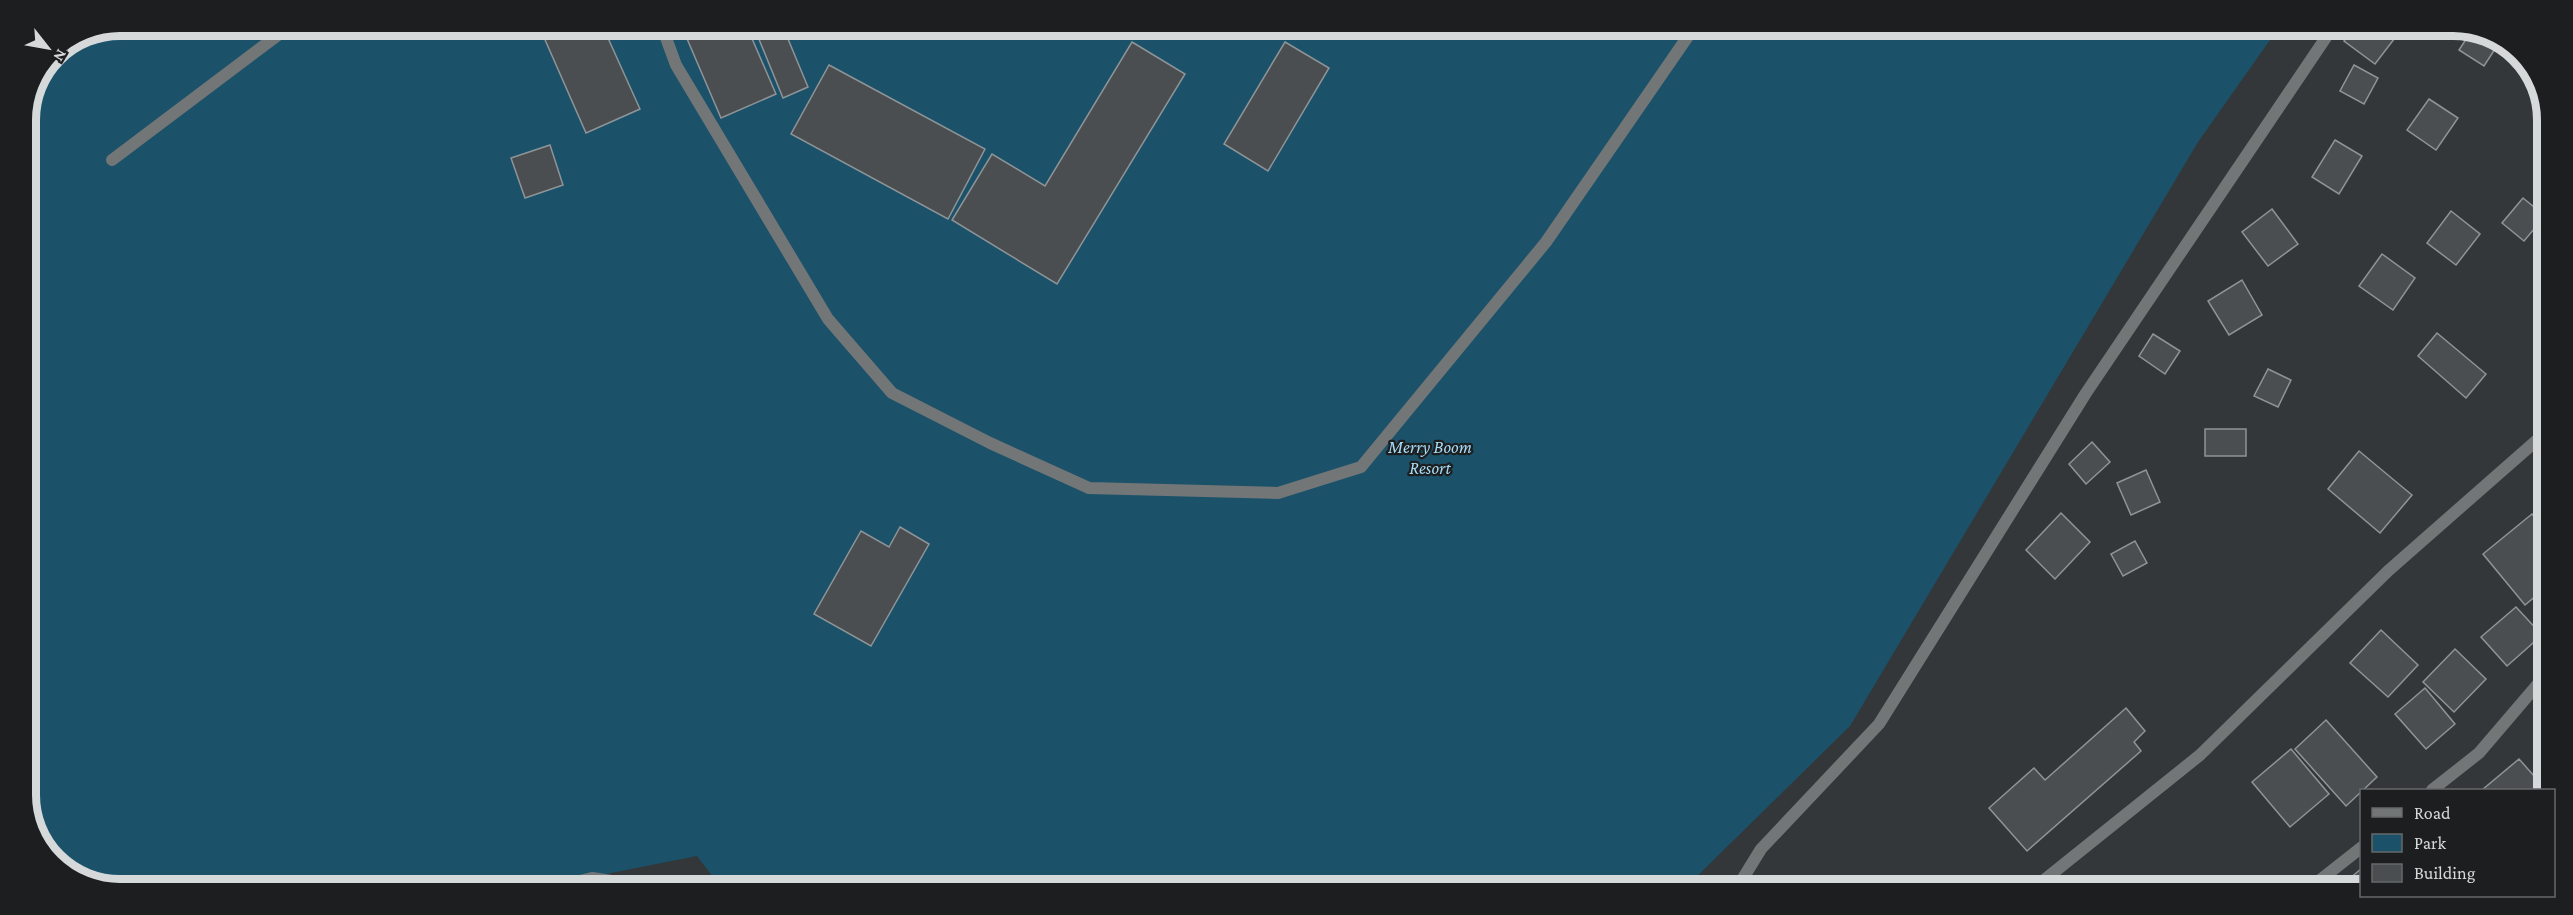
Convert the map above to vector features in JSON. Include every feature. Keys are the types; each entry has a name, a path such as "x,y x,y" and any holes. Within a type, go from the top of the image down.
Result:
{"street":[{"path":"112,160 278,36"},
{"path":"665,36 676,65 828,319 892,393 990,443 1089,488 1278,493 1361,467 1546,242 1688,36"},
{"path":"1743,879 1761,849 1879,724 2086,393 2327,36"},
{"path":"2045,879 2200,755 2388,572 2537,440"},
{"path":"2433,789 2479,753 2537,685"},
{"path":"2321,879 2360,848"}],"green space":[{"name":"Merry Boom Resort","path":"120,36 2273,36 2198,142 1850,726 1694,879 715,879 697,856 580,879 120,879 93,875 78,868 53,846 42,827 36,800 36,120 42,88 47,78 78,78 78,47 88,42"}],"building":[{"path":"543,36 607,36 640,109 586,133"},
{"path":"686,36 751,36 776,94 721,118"},
{"path":"758,36 787,36 808,87 783,98"},
{"path":"2348,36 2396,36 2375,64 2344,41"},
{"path":"2467,38 2480,40 2496,48 2484,66 2459,50"},
{"path":"1132,42 1185,74 1057,284 952,220 992,154 1045,186"},
{"path":"1285,42 1329,68 1268,171 1224,144"},
{"path":"829,65 985,149 948,219 791,134"},
{"path":"2354,65 2378,78 2364,104 2340,91"},
{"path":"2429,99 2458,118 2436,150 2407,130"},
{"path":"2335,140 2362,156 2339,194 2312,177"},
{"path":"550,145 563,185 525,198 511,158"},
{"path":"2523,198 2537,209 2537,226 2524,241 2502,223"},
{"path":"2272,209 2298,244 2268,266 2242,232"},
{"path":"2451,211 2480,234 2456,265 2427,243"},
{"path":"2382,254 2415,278 2393,310 2359,286"},
{"path":"2242,280 2262,315 2229,335 2208,301"},
{"path":"2437,333 2486,374 2466,398 2418,356"},
{"path":"2153,334 2180,351 2165,374 2139,356"},
{"path":"2268,369 2291,380 2278,407 2254,396"},
{"path":"2205,429 2246,429 2246,456 2205,456"},
{"path":"2092,442 2110,462 2086,484 2069,464"},
{"path":"2359,451 2412,495 2380,533 2328,489"},
{"path":"2146,470 2160,502 2131,515 2117,483"},
{"path":"2061,513 2090,542 2055,579 2026,550"},
{"path":"2532,514 2537,520 2537,595 2525,605 2483,554"},
{"path":"900,527 929,544 871,646 814,614 861,531 889,547"},
{"path":"2135,541 2147,563 2123,576 2111,554"},
{"path":"2516,607 2537,630 2537,639 2507,666 2481,637"},
{"path":"2381,630 2418,665 2388,697 2350,663"},
{"path":"2455,649 2486,679 2454,712 2423,682"},
{"path":"2425,688 2455,724 2426,749 2395,714"},
{"path":"2126,708 2145,731 2134,742 2141,751 2027,851 1989,808 2034,768 2045,780"},
{"path":"2326,720 2377,777 2364,789 2360,789 2360,793 2346,806 2295,749"},
{"path":"2291,749 2329,794 2290,827 2252,782"},
{"path":"2519,759 2537,779 2537,789 2483,789"},
{"path":"2360,870 2360,879 2349,879"}]}
